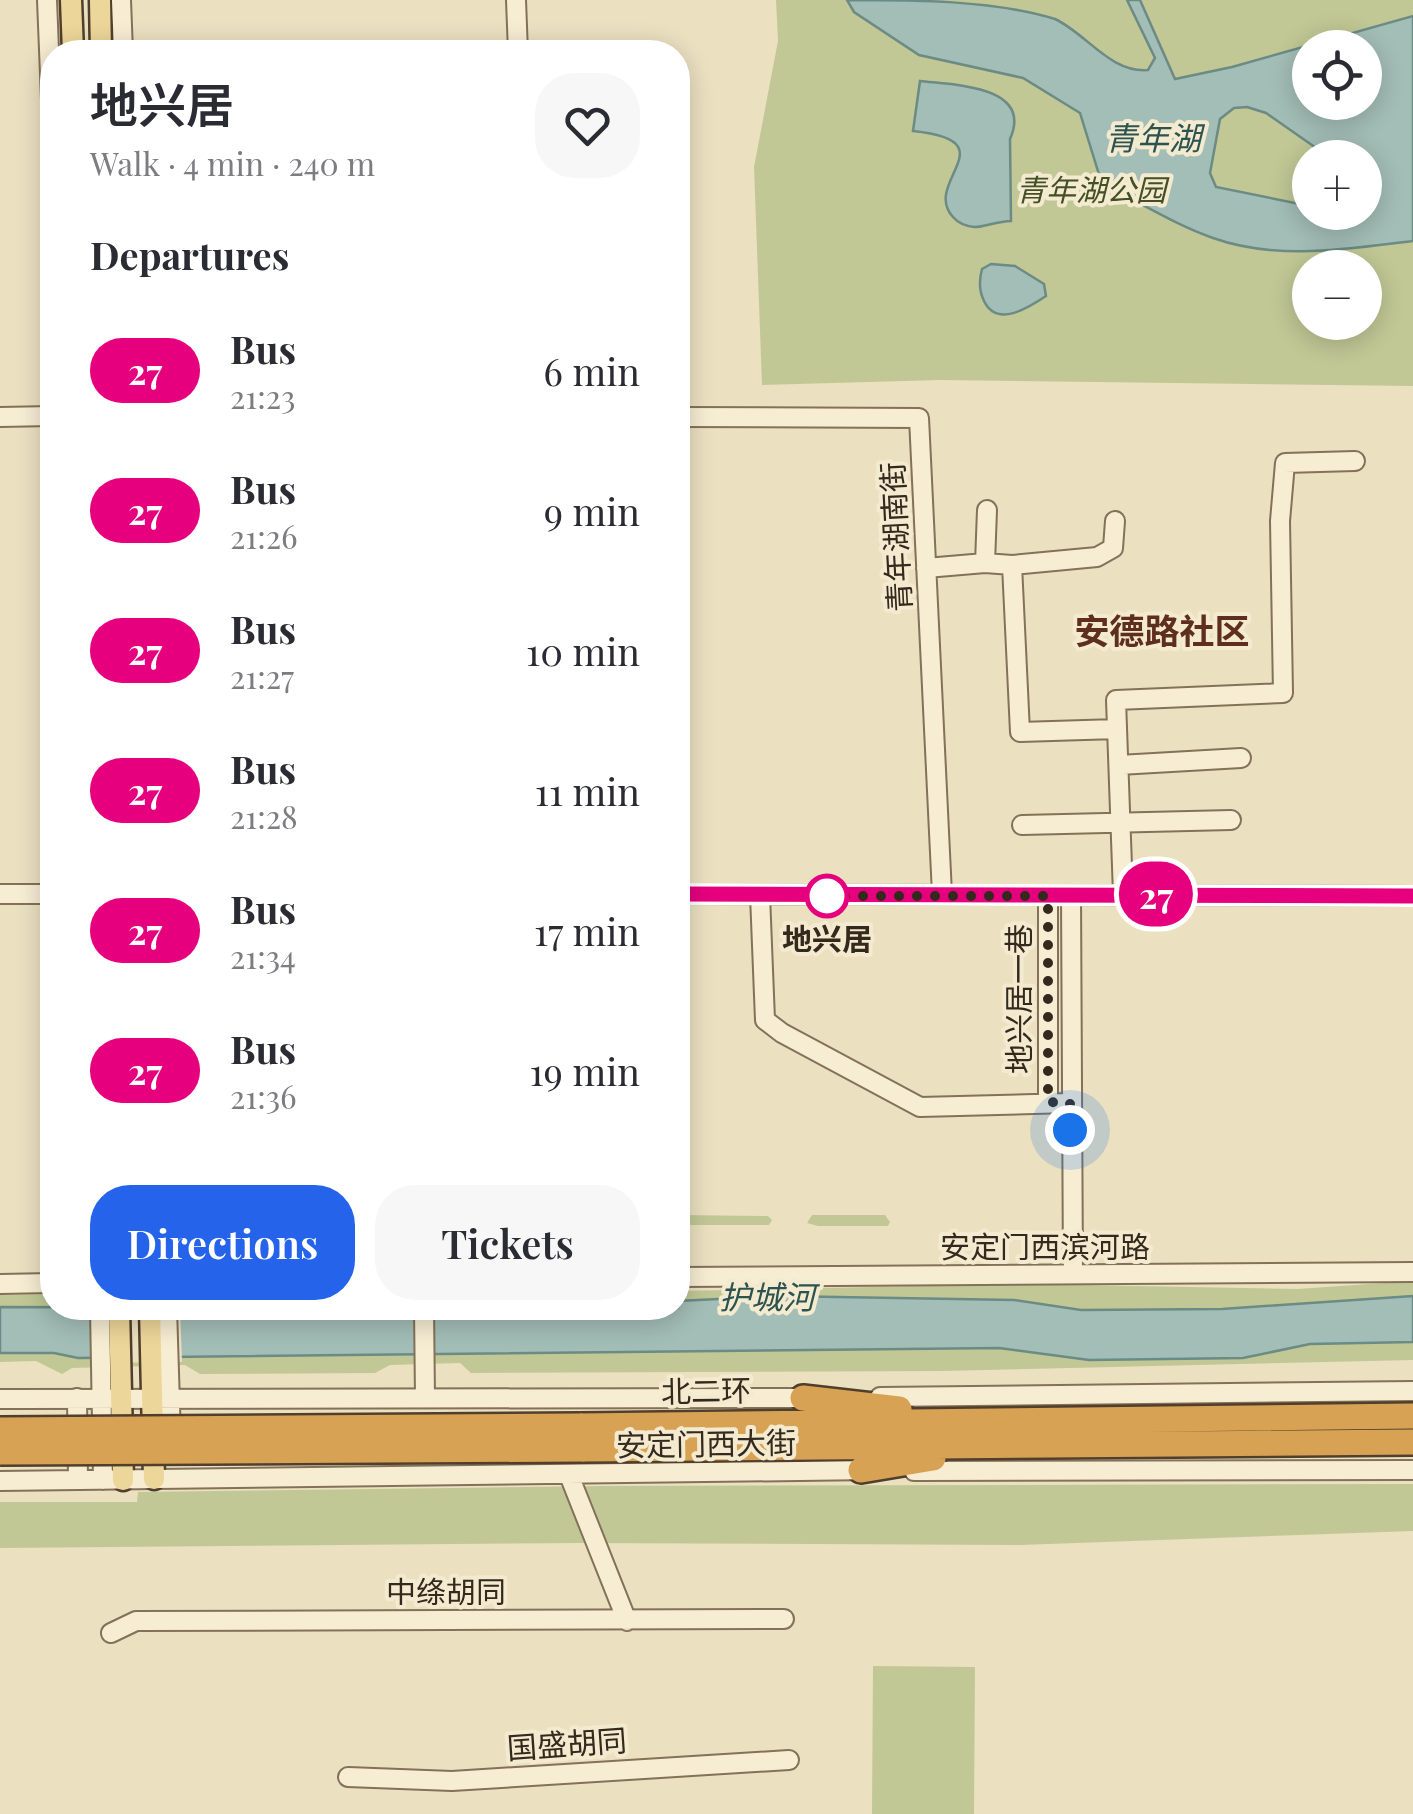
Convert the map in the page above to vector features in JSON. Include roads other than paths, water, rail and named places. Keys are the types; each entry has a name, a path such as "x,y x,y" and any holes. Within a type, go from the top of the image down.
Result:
{"highway":[{"path":"804,1398 1005,1433"},
{"name":"北二环","path":"0,1452 582,1450 1413,1416"},
{"name":"北二环","path":"0,1430 1005,1433 1413,1442"},
{"path":"862,1470 1005,1433"}],"main road":[{"path":"71,0 73,40"},
{"path":"100,0 102,40"},
{"path":"113,1480 112,1388 118,1320"},
{"path":"152,1320 161,1375 163,1479"}],"street":[{"path":"47,0 49,40"},
{"path":"122,0 123,40"},
{"path":"516,0 518,40"},
{"path":"0,417 40,416"},
{"name":"青年湖南街","path":"690,417 919,418 942,894"},
{"path":"1123,894 1116,700 1283,693 1280,521 1285,463 1355,462"},
{"path":"985,563 986,510"},
{"path":"926,568 1097,557 1113,548 1115,521"},
{"path":"1012,565 1020,732 1118,729"},
{"path":"1118,765 1241,758"},
{"path":"1022,825 1231,820"},
{"path":"0,894 40,894"},
{"path":"690,894 1413,896"},
{"name":"地兴居一巷","path":"1071,895 1073,1274"},
{"path":"760,896 765,1020 782,1033 920,1107 1070,1103"},
{"name":"地兴居一巷","path":"1048,896 1048,1102"},
{"name":"安定门西滨河路","path":"690,1278 1413,1272"},
{"path":"0,1284 40,1284"},
{"path":"102,1320 112,1388"},
{"path":"161,1375 165,1320"},
{"path":"424,1320 426,1398"},
{"name":"安定门西大街","path":"0,1399 77,1398 112,1388 162,1398 804,1398 1413,1392"},
{"path":"77,1398 78,1480"},
{"path":"206,1398 206,1478"},
{"name":"安定门西大街","path":"0,1481 862,1470 1413,1470"},
{"path":"569,1475 627,1621"},
{"name":"中绦胡同","path":"111,1633 136,1621 784,1620"},
{"name":"国盛胡同","path":"348,1777 452,1781 789,1760"}],"water":[{"name":"青年湖","path":"847,0 953,2 1031,13 1055,19 1122,65 1148,70 1155,58 1127,0 1140,0 1175,79 1292,50 1292,120 1382,120 1382,30 1363,30 1413,16 1413,241 1338,250 1287,251 1238,245 1199,233 1102,184 1080,113 1023,78 919,55 854,12"},
{"path":"920,81 986,91 1011,108 1011,221 974,227 953,217 946,204 947,190 960,153 956,144 941,136 913,131"},
{"path":"991,264 1015,266 1044,284 1046,296 1013,313 990,309 980,281 982,269"},
{"name":"护城河","path":"779,1296 1014,1300 1081,1310 1222,1309 1413,1296 1413,1342 1310,1344 1243,1358 1089,1360 999,1348 78,1358 54,1353 0,1353 0,1307 40,1307 40,1320 690,1320 690,1300"}],"place":[{"name":"地兴居","path":"827,896"}],"district":[{"name":"安德路社区","path":"1162,632"}],"park label":[{"name":"青年湖公园","path":"1091,191"}]}
